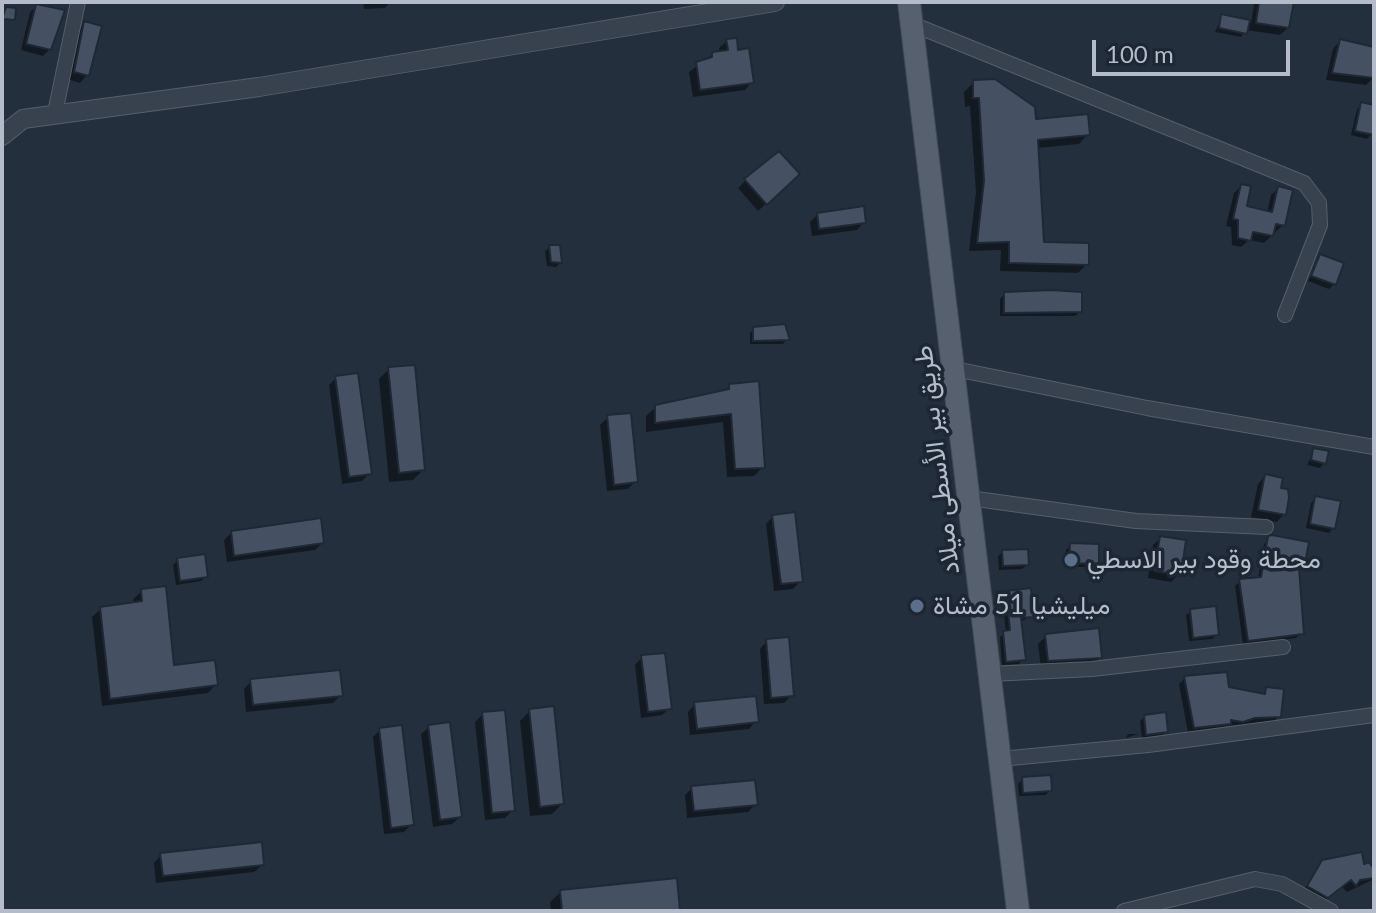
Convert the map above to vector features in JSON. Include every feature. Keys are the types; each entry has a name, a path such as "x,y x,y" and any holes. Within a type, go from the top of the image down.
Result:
{"main road":[{"name":"طريق بير الأسطى ميلاد","path":"911,13 1018,911"}],"street":[{"path":"55,113 78,2"},
{"path":"2,136 23,119 55,113 259,87 775,2"},
{"path":"911,13 1304,183 1319,203 1320,225 1285,315"},
{"path":"955,369 1147,408 1374,447"},
{"path":"969,498 1136,521 1266,527"},
{"path":"990,674 1092,669 1283,647"},
{"path":"1000,759 1148,745 1374,715"},
{"path":"1124,911 1255,879 1282,884 1331,911"}],"building":[{"path":"1259,2 1294,2 1289,28 1256,23"},
{"path":"36,4 65,10 51,50 26,44"},
{"path":"6,7 16,8 15,20 2,19"},
{"path":"1221,14 1250,20 1247,34 1219,28"},
{"path":"84,21 102,26 89,76 74,72"},
{"path":"737,38 738,50 749,48 754,83 700,90 696,62 712,57 712,52 728,50 726,39"},
{"path":"1340,39 1374,47 1374,78 1332,73"},
{"path":"995,79 1035,107 1036,119 1088,114 1090,135 1038,140 1044,242 1089,243 1089,265 1009,263 1009,242 977,243 984,181 979,98 973,98 973,80"},
{"path":"1361,102 1374,105 1374,135 1355,131"},
{"path":"779,151 800,174 767,205 744,179"},
{"path":"1241,184 1251,186 1247,206 1272,212 1278,186 1293,190 1285,226 1276,224 1273,236 1253,232 1251,241 1238,238 1238,220 1233,219"},
{"path":"864,206 866,223 819,229 817,213"},
{"path":"549,245 560,245 562,263 551,262"},
{"path":"1320,254 1344,263 1336,285 1311,276"},
{"path":"1004,292 1082,292 1082,312 1004,313"},
{"path":"785,324 790,340 753,341 753,327"},
{"path":"415,365 425,470 399,473 388,367"},
{"path":"358,373 372,474 349,477 335,376"},
{"path":"759,381 765,468 735,469 731,414 655,423 655,405 729,389 729,384"},
{"path":"631,413 638,482 614,485 607,415"},
{"path":"1313,448 1329,451 1326,464 1311,460"},
{"path":"1265,474 1283,478 1281,488 1288,489 1289,498 1286,515 1258,510"},
{"path":"1315,496 1341,501 1335,529 1310,524"},
{"path":"795,512 803,582 781,584 772,515"},
{"path":"321,518 324,543 234,556 231,531"},
{"path":"1160,536 1186,540 1181,575 1154,571"},
{"path":"1268,536 1309,542 1304,569 1299,568 1304,634 1248,641 1239,579 1261,577"},
{"path":"1070,543 1099,544 1099,564 1069,563"},
{"path":"1028,549 1029,565 1003,566 1002,550"},
{"path":"205,554 208,577 180,581 177,558"},
{"path":"166,586 174,665 215,660 218,685 110,699 100,607 142,601 141,589"},
{"path":"1031,588 1034,617 1021,618 1026,660 1006,662 1003,631 1010,630 1006,591"},
{"path":"1216,606 1219,635 1193,638 1190,609"},
{"path":"1099,628 1102,658 1048,661 1045,634"},
{"path":"789,637 794,696 771,698 766,639"},
{"path":"665,653 672,709 648,712 641,655"},
{"path":"340,670 343,696 253,705 250,679"},
{"path":"1227,672 1229,687 1265,694 1266,687 1284,689 1281,717 1255,718 1243,722 1231,720 1231,724 1194,728 1184,676"},
{"path":"756,696 759,722 697,729 694,702"},
{"path":"554,706 564,804 540,807 529,709"},
{"path":"505,710 515,811 492,813 482,712"},
{"path":"1166,712 1168,732 1146,735 1144,715"},
{"path":"450,722 462,817 440,820 428,725"},
{"path":"402,725 414,825 391,828 379,728"},
{"path":"1051,775 1052,791 1023,793 1022,777"},
{"path":"755,780 758,805 694,811 691,786"},
{"path":"262,842 264,865 163,876 160,853"},
{"path":"1362,852 1364,864 1369,862 1374,869 1374,878 1360,880 1356,886 1351,880 1328,898 1307,886 1322,860"},
{"path":"677,878 680,911 562,911 560,890"}],"place":[{"name":"محطة وقود بير الاسطي","path":"1071,560"},
{"name":"ميليشيا 51 مشاة","path":"917,606"}]}
